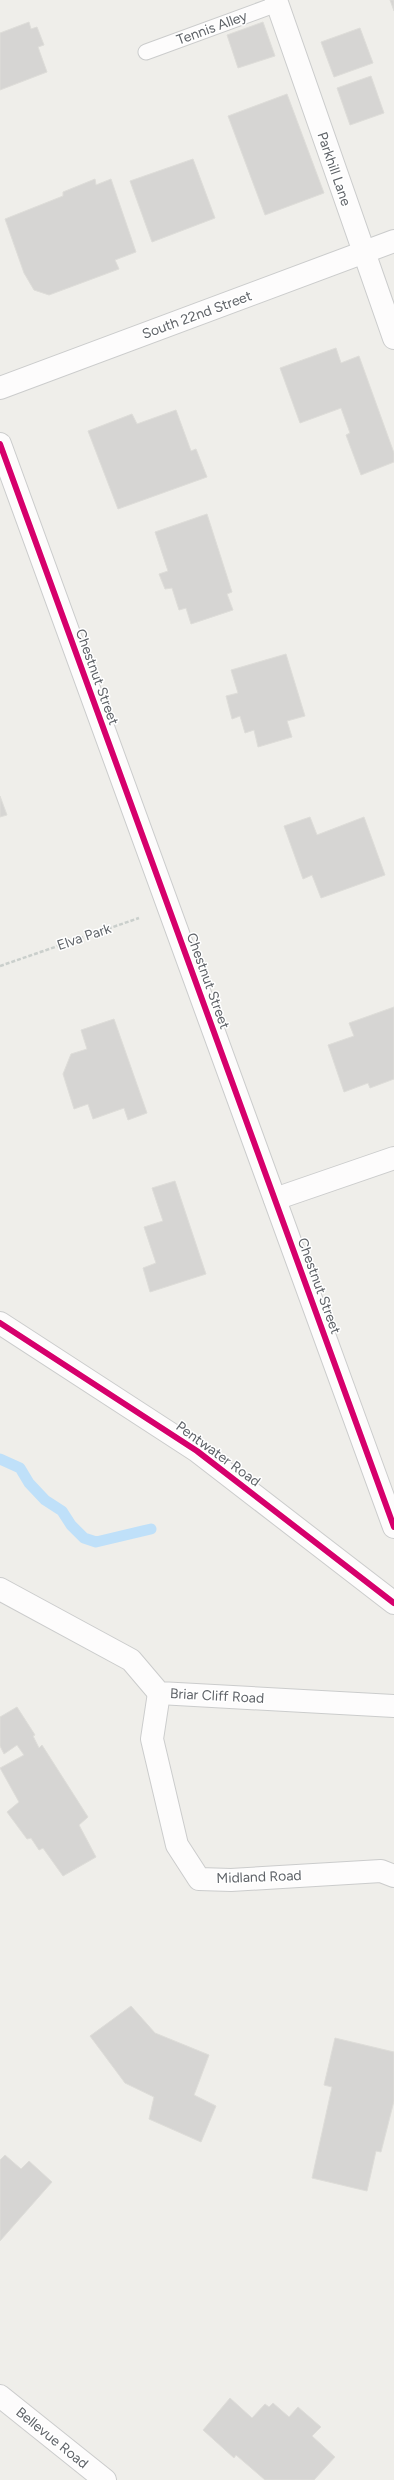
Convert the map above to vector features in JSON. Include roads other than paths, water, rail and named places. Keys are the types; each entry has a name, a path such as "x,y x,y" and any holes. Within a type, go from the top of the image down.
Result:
{"street":[{"name":"Parkhill Lane","path":"276,2 394,338"},
{"name":"South 22nd Street","path":"0,388 394,241"},
{"name":"Chestnut Street","path":"0,444 394,1526"},
{"path":"275,1200 394,1158"},
{"name":"Pentwater Road","path":"0,1323 198,1452 394,1603"},
{"name":"Briar Cliff Road","path":"0,1589 131,1660 159,1693 394,1706"},
{"name":"Midland Road","path":"159,1693 152,1739 177,1845 199,1878 231,1880 381,1871 394,1876"},
{"name":"Bellevue Road","path":"0,2396 105,2480"}],"lane":[{"name":"Tennis Alley","path":"146,52 276,2"}],"waterway":[{"path":"0,1459 20,1468 29,1483 45,1500 62,1511 71,1525 84,1538 96,1542 151,1529"}]}
